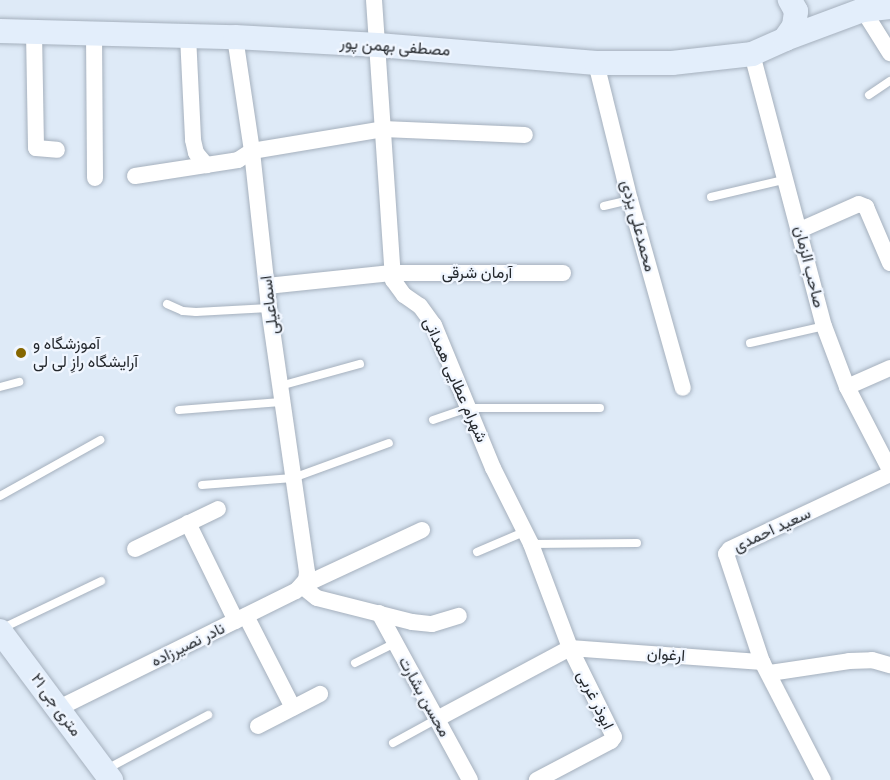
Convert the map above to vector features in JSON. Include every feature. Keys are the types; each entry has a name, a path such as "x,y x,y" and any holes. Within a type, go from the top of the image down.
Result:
{"main road":[{"path":"785,39 794,26 796,11 790,0"},
{"name":"مصطفی بهمن پور","path":"0,31 235,37 378,45 596,63 672,63 752,54 863,10 890,7"},
{"name":"۲۱ متری جی","path":"0,630 107,775"}],"street":[{"path":"374,0 391,273"},
{"path":"863,10 890,53"},
{"path":"34,32 36,148 57,150"},
{"path":"94,32 96,178"},
{"path":"188,36 193,141 196,153 206,165"},
{"name":"اسماعیلی","path":"235,37 252,151 269,308 293,478 304,579"},
{"name":"صاحب الزمان","path":"752,54 787,179 824,326 847,387 890,472"},
{"name":"محمدعلی یزدی","path":"596,63 630,200 683,388"},
{"path":"135,176 238,160 252,151 383,129 525,135"},
{"path":"800,230 859,204 867,207 890,263"},
{"name":"آرمان شرقی","path":"267,286 391,273 563,273"},
{"name":"شهرام عطایی همدانی","path":"391,273 404,295 420,306 434,325 468,408 528,538 570,648"},
{"path":"847,387 890,368"},
{"name":"سعید احمدی","path":"766,668 726,554 727,550 890,472"},
{"path":"135,549 218,509"},
{"path":"188,523 293,708"},
{"name":"نادر نصیرزاده","path":"59,708 241,619 304,579 422,530"},
{"path":"304,579 317,598 379,614 432,624 459,616"},
{"name":"محسن بشارت","path":"379,614 470,780"},
{"path":"437,719 570,648"},
{"name":"ارغوان","path":"570,648 766,668 872,660 890,665"},
{"name":"ابوذر غربی","path":"537,780 611,741 614,737 570,648"},
{"path":"766,668 823,780"},
{"path":"258,726 320,694"}],"lane":[{"path":"869,95 890,81"},
{"path":"711,197 787,179"},
{"path":"604,206 630,200"},
{"path":"167,304 196,312 269,308"},
{"path":"750,343 824,326"},
{"path":"179,410 281,394 360,364"},
{"path":"0,387 19,382"},
{"path":"433,420 468,408 600,408"},
{"path":"0,496 100,440"},
{"path":"202,485 293,478 389,443"},
{"path":"477,552 528,538 637,543"},
{"path":"0,630 101,581"},
{"path":"355,663 395,644"},
{"path":"107,775 208,715"},
{"path":"393,743 437,719"}],"place":[{"name":"آموزشگاه و آرایشگاه رازِ لی لی","path":"21,353"}]}
